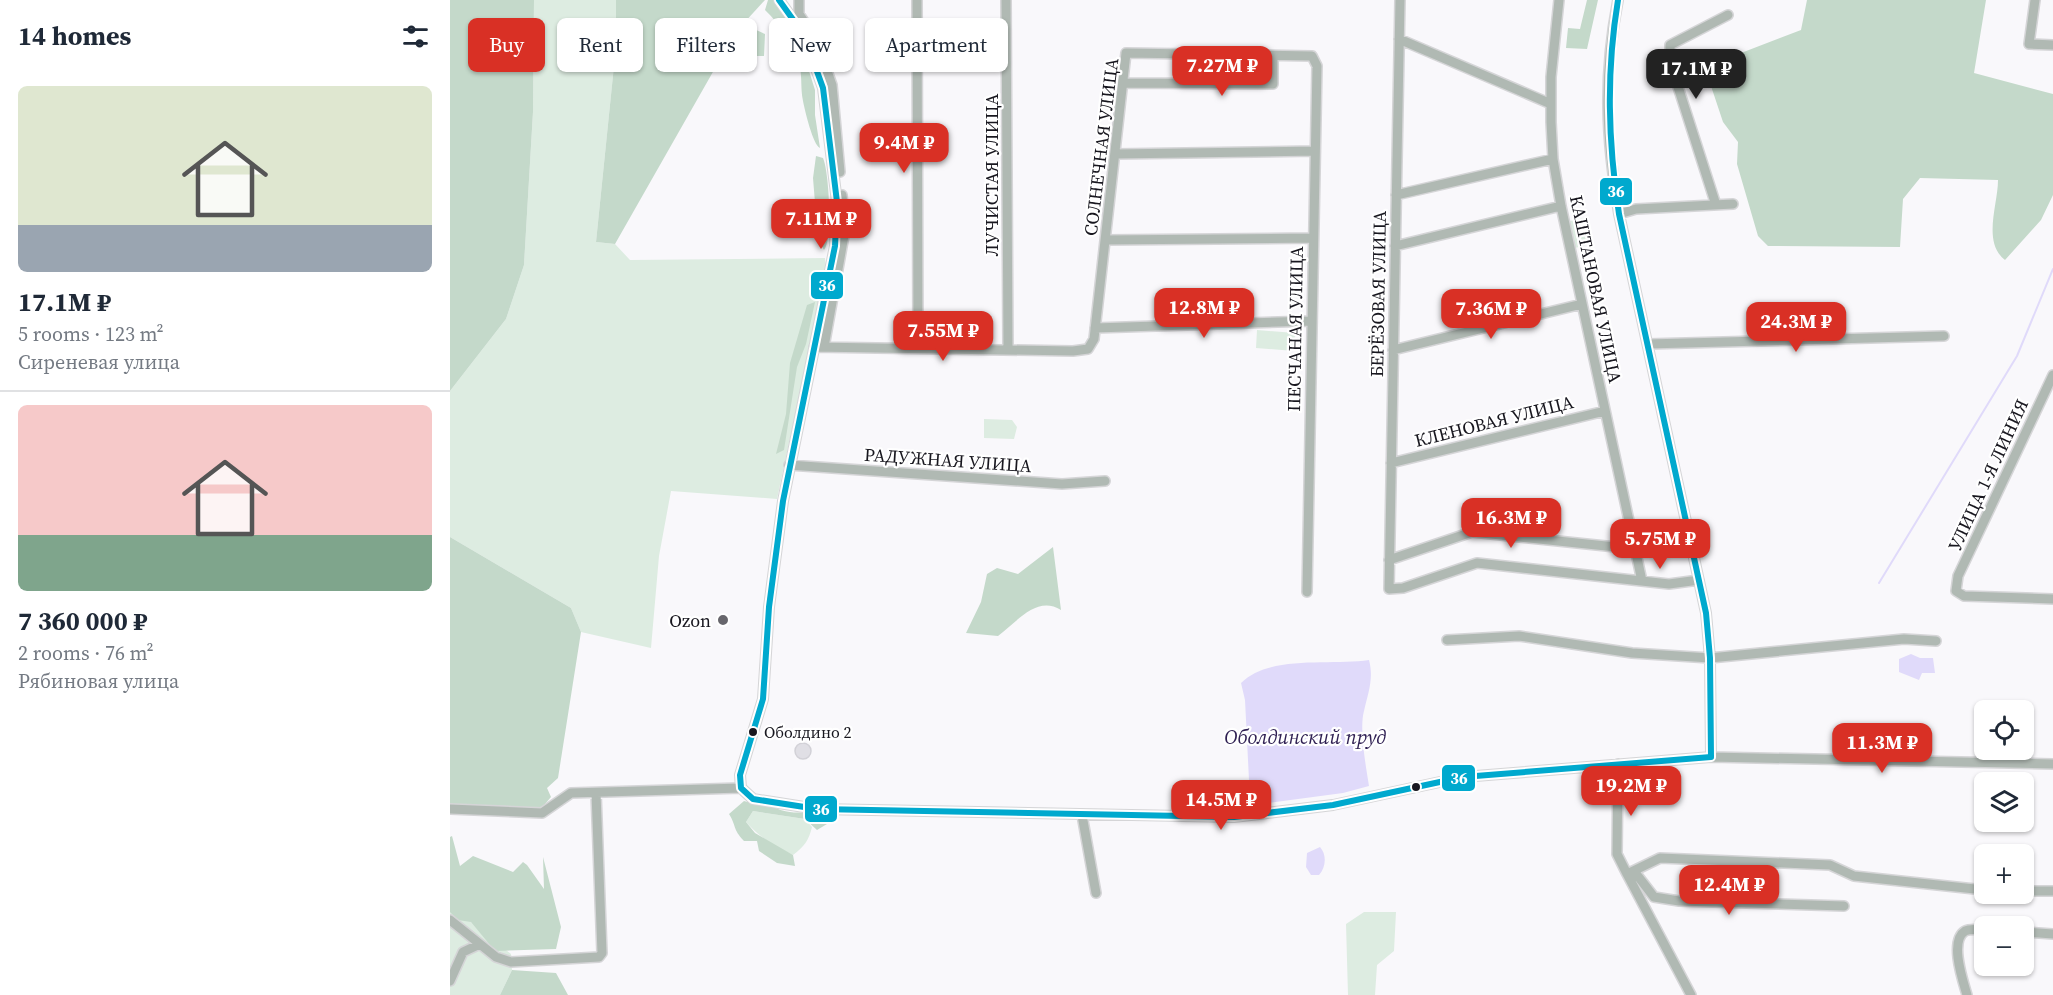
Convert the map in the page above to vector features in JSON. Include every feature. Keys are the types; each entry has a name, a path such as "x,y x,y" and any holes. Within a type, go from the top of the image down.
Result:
{"street":[{"path":"779,0 794,21 810,52 823,88 837,202 836,246 819,347"},
{"path":"741,788 742,768 763,699 769,607 789,465 819,347 845,230 832,85 816,40 800,14 799,0"},
{"path":"917,0 918,348"},
{"name":"ЛУЧИСТАЯ УЛИЦА","path":"1006,0 1008,350"},
{"name":"БЕРЁЗОВАЯ УЛИЦА","path":"1400,0 1389,588 1403,588 1477,563 1642,581"},
{"name":"КАШТАНОВАЯ УЛИЦА","path":"1559,0 1551,104 1553,159 1561,206 1642,581"},
{"path":"1618,0 1606,97 1609,152 1619,214 1706,613 1710,658 1711,757"},
{"path":"2035,0 2029,44 2053,45"},
{"path":"1716,205 1670,62 1670,45 1728,15"},
{"path":"1399,39 1551,104"},
{"name":"СОЛНЕЧНАЯ УЛИЦА","path":"1008,350 1073,351 1088,349 1094,339 1126,53 1312,56 1317,66"},
{"path":"1123,83 1273,84 1273,56"},
{"name":"ПЕСЧАНАЯ УЛИЦА","path":"1307,592 1317,66"},
{"path":"1115,154 1315,151"},
{"path":"1396,195 1553,159"},
{"path":"1619,214 1636,210 1733,204"},
{"path":"1395,246 1561,206"},
{"path":"1105,240 1313,238"},
{"path":"1393,350 1582,304"},
{"path":"1095,328 1311,321"},
{"path":"1648,344 1944,336"},
{"path":"819,347 1008,350"},
{"name":"УЛИЦА 1-Я ЛИНИЯ","path":"2053,375 1958,576 1956,591 1964,596 2053,599"},
{"name":"КЛЕНОВАЯ УЛИЦА","path":"1391,463 1605,411"},
{"name":"РАДУЖНАЯ УЛИЦА","path":"789,465 1062,484 1105,481"},
{"path":"1389,560 1472,532 1635,549"},
{"path":"1642,581 1673,584 1699,580"},
{"path":"1448,640 1519,636 1632,653 1710,658 1904,639 1936,641"},
{"path":"450,809 542,813 566,795 741,788 753,799 817,809 1233,817 1333,805 1463,777 1711,757 2053,764"},
{"path":"1618,764 1617,854 1636,895 1691,995"},
{"path":"451,923 496,957 512,962 599,957 602,953 596,793"},
{"path":"1082,815 1096,893"},
{"path":"1627,874 1660,858 1830,865 1854,876 1974,889"},
{"path":"1627,874 1637,875 1654,897 1671,900 1844,906"},
{"path":"2034,891 2053,891"},
{"path":"1967,995 1958,956 1960,937 1964,932 1974,930"},
{"path":"2034,933 2053,934"},
{"path":"450,981 463,952 480,944"}],"shaded area":[{"path":"534,0 616,0 616,18 557,18 557,72 613,72 596,242 615,244 630,260 825,258 826,269 777,499 671,491 659,556 651,648 581,632 571,608 450,537 450,391 506,319 524,265 533,72 545,72 545,18 534,18"},
{"path":"1584,218 1590,244 1575,248 1570,221"},
{"path":"1257,330 1295,333 1294,351 1256,348"},
{"path":"984,419 1012,420 1017,427 1014,439 984,438"},
{"path":"753,811 805,819 812,827 808,839 793,855 780,849 746,822"},
{"path":"450,905 511,954 512,970 500,995 450,995"},
{"path":"1364,912 1396,912 1394,951 1377,965 1375,995 1348,995 1346,924"}],"green space":[{"path":"450,0 534,0 534,18 468,18 468,72 533,72 533,112 524,265 506,319 450,391"},
{"path":"616,0 765,0 748,18 655,18 655,72 713,72 615,244 596,242 613,72 643,72 643,18 616,18"},
{"path":"768,0 773,0 785,18 773,18 765,10"},
{"path":"1587,0 1598,0 1587,49 1566,48 1568,28 1580,29"},
{"path":"1807,0 1986,0 1974,73 2053,94 2053,195 2041,220 2005,260 1994,243 1993,233 1998,180 1920,178 1903,199 1900,247 1768,246 1758,236 1737,164 1738,142 1723,122 1706,71 1741,53 1801,30"},
{"path":"757,30 765,34 764,56 757,56"},
{"path":"800,72 809,72 815,90 815,115 820,148 812,134 802,96"},
{"path":"816,156 823,158 828,190 829,220 827,244 824,250 818,240 813,178"},
{"path":"815,302 806,344 797,367 784,450 776,454 786,414 790,363 807,305"},
{"path":"450,537 571,608 581,632 558,778 547,788 551,797 540,810 515,806 450,805"},
{"path":"1053,547 1061,610 1052,606 1036,608 1020,617 998,636 966,633 981,602 987,574 997,568 1018,574"},
{"path":"744,801 758,805 766,803 775,808 796,813 806,812 812,819 822,818 827,824 817,830 805,819 753,811 746,822 755,833 793,855 795,866 777,863 759,851 757,841 744,841 736,830 729,814"},
{"path":"452,836 460,866 473,856 513,872 523,862 544,889 543,857 561,927 556,949 495,951 471,922 458,920 450,912 450,837"},
{"path":"512,970 556,973 568,995 500,995"}],"water":[{"path":"1911,654 1920,658 1933,658 1935,673 1922,673 1919,680 1899,672 1899,659"},
{"name":"Оболдинский пруд","path":"1369,660 1371,680 1362,728 1369,786 1343,793 1253,805 1250,800 1245,700 1241,683 1253,674 1284,665"},
{"path":"1320,847 1325,857 1323,868 1319,875 1311,875 1306,867 1307,853"}],"building":[{"path":"803,743 809,745 811,751 809,757 803,759 797,757 795,751 797,745"}],"waterway":[{"path":"1879,583 2017,356 2053,269"}],"transit line":[{"name":"36","path":"779,0 794,21 810,52 823,88 837,202 835,246 783,501 769,607 763,699 740,775 741,788 753,799 817,809 1234,817 1333,805 1463,777 1711,757"},
{"name":"36","path":"1618,0 1610,81 1615,187 1706,613 1710,658 1711,757"}],"place":[{"name":"Ozon","path":"723,620"},
{"name":"Оболдино 2","path":"753,732"}]}
